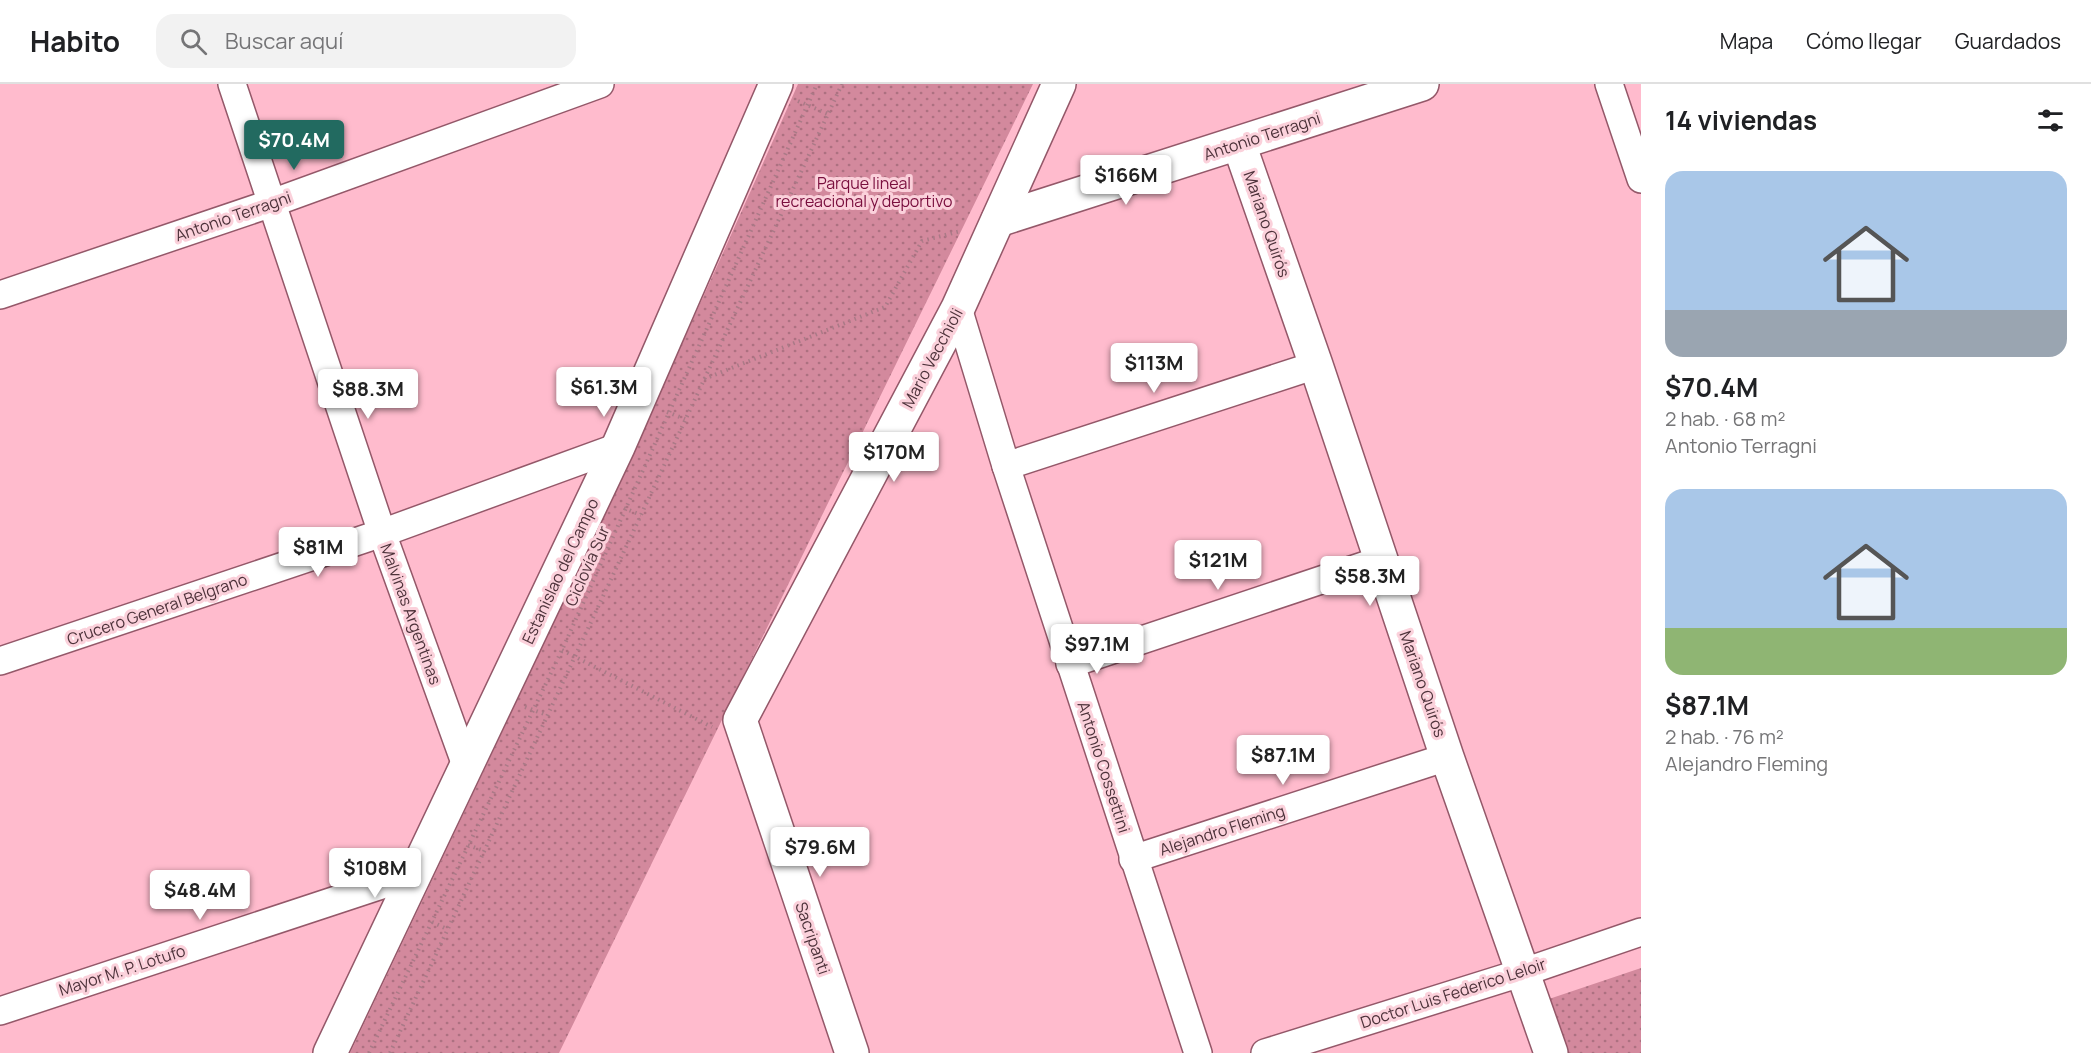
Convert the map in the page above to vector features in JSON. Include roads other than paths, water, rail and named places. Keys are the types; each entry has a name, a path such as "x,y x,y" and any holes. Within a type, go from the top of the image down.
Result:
{"street":[{"name":"Malvinas Argentinas","path":"232,84 382,533 467,768"},
{"name":"Antonio Terragni","path":"0,295 272,203 600,84"},
{"name":"Estanislao del Campo","path":"330,1053 618,447 776,84"},
{"name":"Mario Vecchioli","path":"726,723 958,309 1059,84"},
{"name":"Antonio Terragni","path":"998,220 1422,84"},
{"path":"1609,84 1641,179"},
{"name":"Mariano Quirós","path":"1239,144 1316,365 1447,757 1551,1053"},
{"name":"Antonio Cossettini","path":"958,309 1006,466 1197,1053"},
{"path":"1006,466 1316,365"},
{"name":"Crucero General Belgrano","path":"0,661 382,533 618,447"},
{"path":"1070,663 1381,560"},
{"name":"Sacripanti","path":"726,723 852,1053"},
{"name":"Alejandro Fleming","path":"1133,859 1447,757"},
{"name":"Mayor M. P. Lotufo","path":"0,1011 415,874"},
{"name":"Doctor Luis Federico Leloir","path":"1265,1053 1524,972 1641,932"}],"park label":[{"name":"Parque lineal recreacional y deportivo","path":"864,192"}]}
